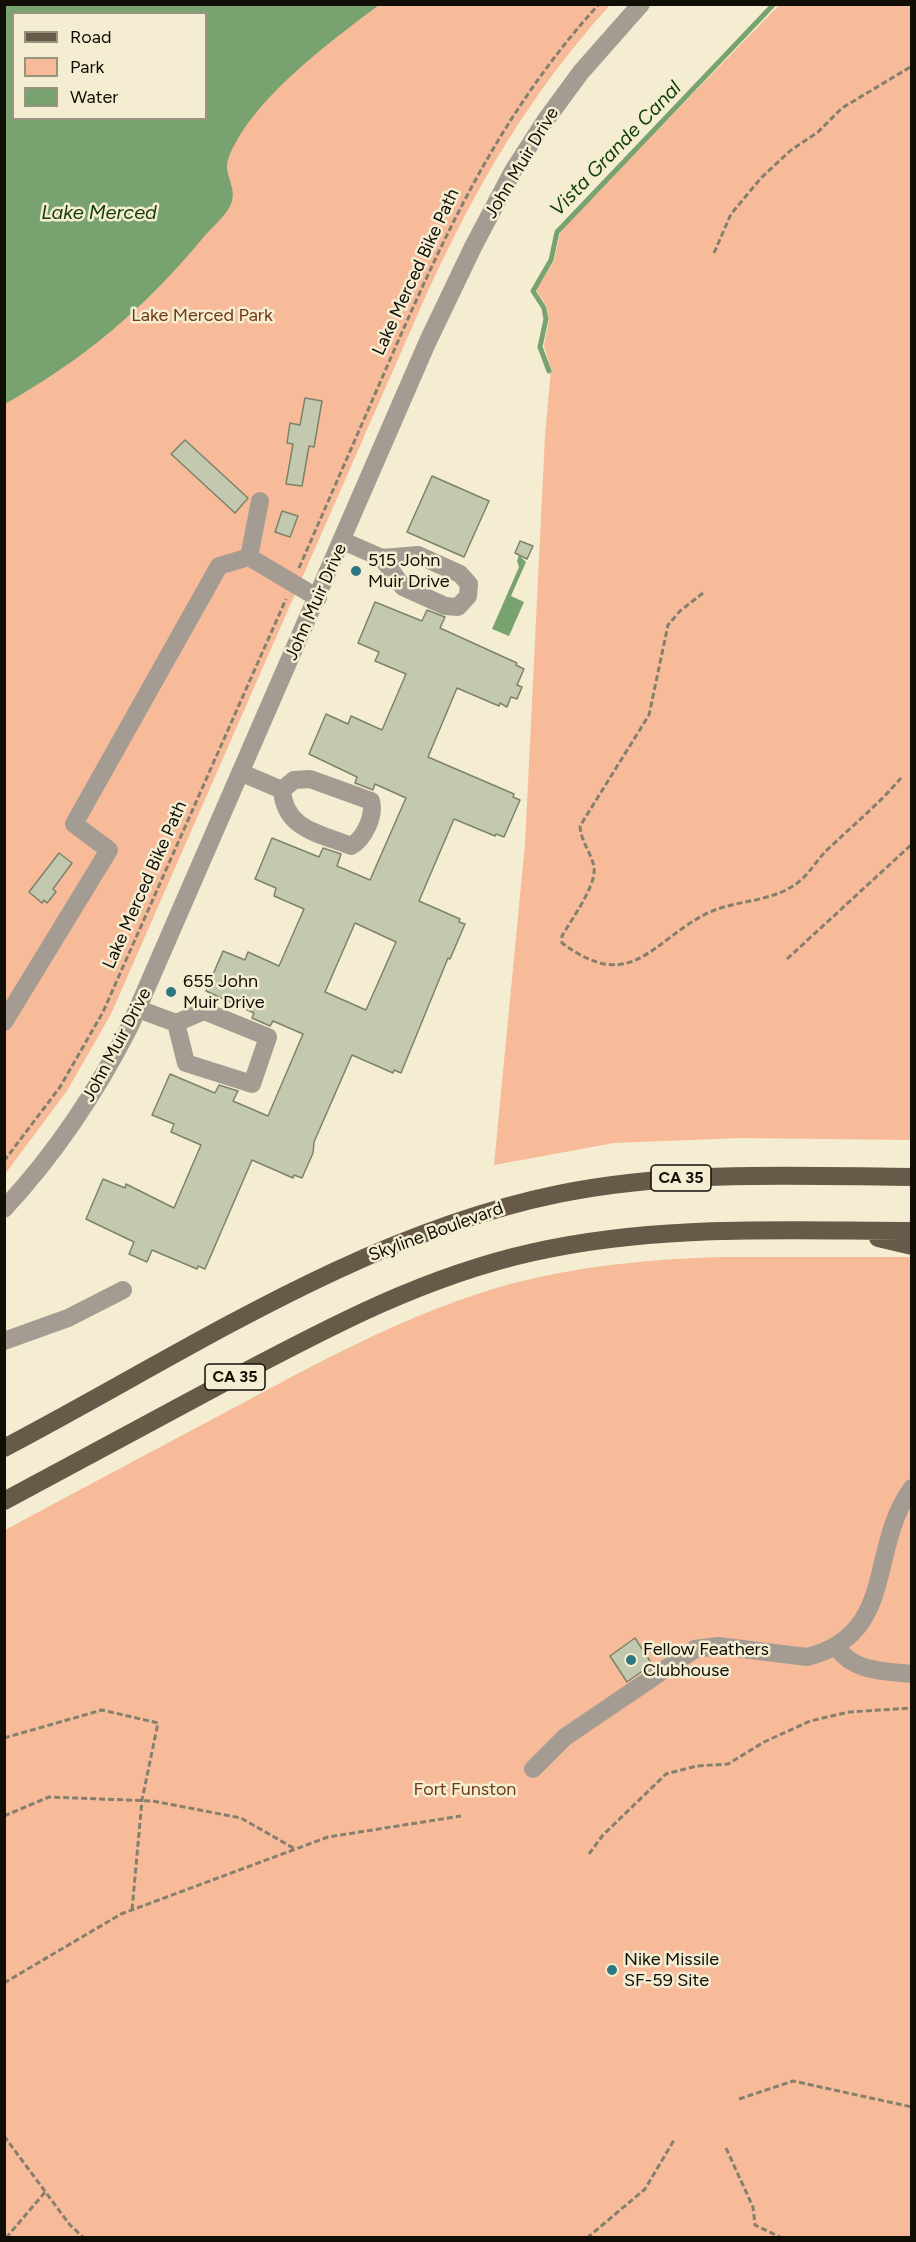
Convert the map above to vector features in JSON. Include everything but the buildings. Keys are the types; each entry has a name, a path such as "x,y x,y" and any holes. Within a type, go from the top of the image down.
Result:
{"main road":[{"name":"Skyline Boulevard","path":"4,1448 321,1277 387,1247 473,1215 560,1193 646,1181 725,1176 912,1177"},
{"name":"CA 35","path":"4,1501 343,1320 406,1292 472,1269 536,1251 638,1235 721,1231 912,1231"},
{"path":"856,1231 912,1246"}],"street":[{"name":"John Muir Drive","path":"4,1209 51,1154 81,1112 119,1049 343,542 428,341 499,197 563,96 641,4"},
{"path":"249,557 261,501"},
{"path":"343,542 382,558"},
{"path":"4,1022 109,850 74,824 219,566 249,557 318,598"},
{"path":"242,773 282,790"},
{"path":"310,779 371,801 374,810 359,841 351,846 305,828 291,819 283,805 282,790 294,780 310,779"},
{"path":"138,1009 176,1023 204,1011 268,1037 252,1084 186,1063 176,1023"},
{"path":"4,1341 68,1318 123,1290"},
{"path":"533,1769 565,1737 695,1649 718,1646 807,1657 836,1647 858,1629 873,1603 887,1537 900,1505 912,1488"},
{"path":"836,1647 845,1658 860,1667 912,1674"}],"path":[{"name":"Lake Merced Bike Path","path":"296,575 438,249 465,195 507,124 540,75 599,4"},
{"path":"714,253 731,214 761,178 791,150 818,132 842,108 912,66"},
{"path":"703,593 680,611 668,625 650,715 580,826 581,838 594,867 592,882 562,936 562,943 602,962 620,965 635,963 711,912 776,894 796,884 842,835 881,802 901,778"},
{"name":"Lake Merced Bike Path","path":"4,1161 60,1087 103,1012 283,605"},
{"path":"788,959 912,844"},
{"path":"589,1854 603,1835 666,1774 697,1766 728,1764 764,1742 810,1721 849,1712 912,1708"},
{"path":"4,1738 102,1710 158,1723 142,1800 132,1910"},
{"path":"4,1816 49,1797 142,1800 241,1818 295,1850"},
{"path":"4,1983 132,1910 295,1850 328,1838 461,1816"},
{"path":"739,2099 794,2081 912,2107"},
{"path":"4,2136 70,2225 84,2238"},
{"path":"587,2238 645,2189 674,2140"},
{"path":"726,2148 753,2207 755,2225 782,2238"},
{"path":"6,2238 46,2191"}],"green space":[{"name":"Lake Merced Park","path":"5,5 610,5 554,72 530,107 486,177 446,253 111,1014 67,1091 5,1174"},
{"path":"779,5 911,5 911,1140 740,1138 614,1143 494,1165 525,844 545,436 551,369 544,346 549,319 547,307 536,290 554,261 560,233 569,221"},
{"name":"Fort Funston","path":"721,1257 911,1257 911,2237 5,2238 5,1530 306,1369 406,1321 474,1295 510,1284 588,1268"}],"water":[{"name":"Lake Merced","path":"5,4 379,5 293,74 253,116 238,138 228,160 227,171 233,192 231,204 180,264 158,288 111,331 87,351 5,404"},
{"path":"519,555 526,562 511,596 524,602 509,636 492,629 519,567 517,561"}],"waterway":[{"name":"Vista Grande Canal","path":"549,371 540,347 546,319 544,308 533,291 551,260 557,232 774,4"}],"place":[{"name":"515 John Muir Drive","path":"356,571"},
{"name":"655 John Muir Drive","path":"171,992"},
{"name":"Fellow Feathers Clubhouse","path":"631,1660"},
{"name":"Nike Missile SF-59 Site","path":"612,1970"}]}
